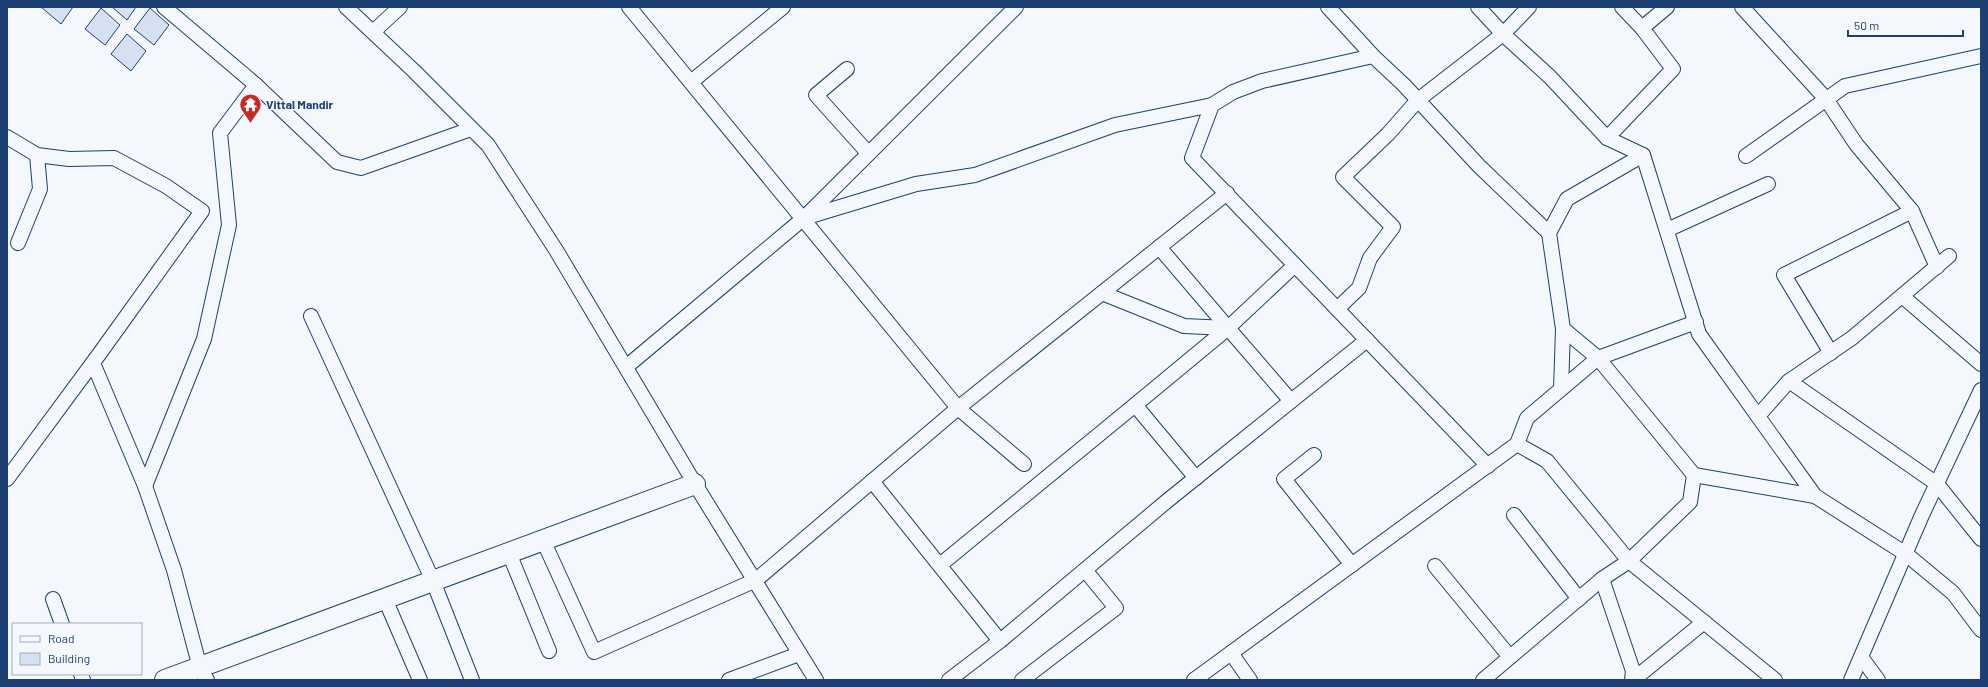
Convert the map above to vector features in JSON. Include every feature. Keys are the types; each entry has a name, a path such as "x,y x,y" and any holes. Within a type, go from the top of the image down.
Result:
{"street":[{"path":"164,7 256,85 337,162 361,168 471,129"},
{"path":"346,7 488,145 548,237 695,484 756,580 799,654 816,680"},
{"path":"373,32 400,7"},
{"path":"629,7 804,218 958,408 1024,464"},
{"path":"691,82 783,7"},
{"path":"626,367 804,218 1016,7"},
{"path":"1328,7 1373,56 1418,100 1479,166 1549,233"},
{"path":"1478,7 1502,34 1550,76 1607,138 1643,155 1699,334 1815,496 1906,554 1953,593 1981,630"},
{"path":"1337,309 1359,288 1370,258 1393,227 1343,177 1388,134 1418,100 1502,34 1529,7"},
{"path":"1607,138 1673,69 1642,28 1622,7"},
{"path":"1642,28 1667,7"},
{"path":"1742,7 1826,100 1856,144 1912,211 1937,267"},
{"path":"804,218 916,184 975,175 1115,125 1212,105 1233,92 1262,80 1373,56"},
{"path":"1746,156 1845,86 1981,56"},
{"path":"847,69 816,96 868,154"},
{"path":"145,486 204,339 226,240 229,225 220,133 256,85"},
{"path":"1212,105 1192,158 1488,466"},
{"path":"7,137 37,155 69,159 114,158 166,186 202,211 93,363 7,479"},
{"path":"18,243 40,189 37,155"},
{"path":"1561,390 1563,329 1549,233 1566,199 1643,155"},
{"path":"1667,230 1768,184"},
{"path":"543,540 594,652 756,580 958,408 1227,194"},
{"path":"1831,353 1784,275 1912,211"},
{"path":"1159,247 1291,401"},
{"path":"1758,416 1789,381 1852,338 1949,256"},
{"path":"940,566 1228,328 1296,265"},
{"path":"1102,294 1184,326 1228,328"},
{"path":"1902,296 1981,364"},
{"path":"311,316 433,581 472,680"},
{"path":"1194,680 1517,444 1527,418 1598,358 1696,322"},
{"path":"1563,329 1598,358 1694,475 1815,496"},
{"path":"949,680 1367,340"},
{"path":"93,363 145,486 174,570 203,674"},
{"path":"1789,381 1937,484 1981,539"},
{"path":"1851,680 1937,484 1981,390"},
{"path":"1135,405 1196,478"},
{"path":"1517,444 1547,461 1629,561 1704,622 1765,677"},
{"path":"1314,455 1284,479 1352,565"},
{"path":"1483,680 1602,579 1629,561 1690,502 1694,475"},
{"path":"872,481 1000,640"},
{"path":"165,680 203,674 385,599 695,484"},
{"path":"1514,515 1579,599"},
{"path":"509,553 549,651"},
{"path":"1435,566 1510,657"},
{"path":"1022,680 1116,608 1085,570"},
{"path":"1602,579 1632,671 1633,680"},
{"path":"53,599 62,623"},
{"path":"385,599 420,680"},
{"path":"1633,680 1704,622"},
{"path":"1231,653 1250,680"},
{"path":"728,680 799,654"},
{"path":"1860,657 1878,680"}],"building":[{"path":"41,7 73,7 61,24"},
{"path":"112,7 136,7 127,20"},
{"path":"101,8 120,25 105,45 85,29"},
{"path":"150,8 169,25 154,45 134,29"},
{"path":"127,34 146,51 131,71 111,54"}],"place":[{"name":"Vittal Mandir","path":"250,124"}]}
